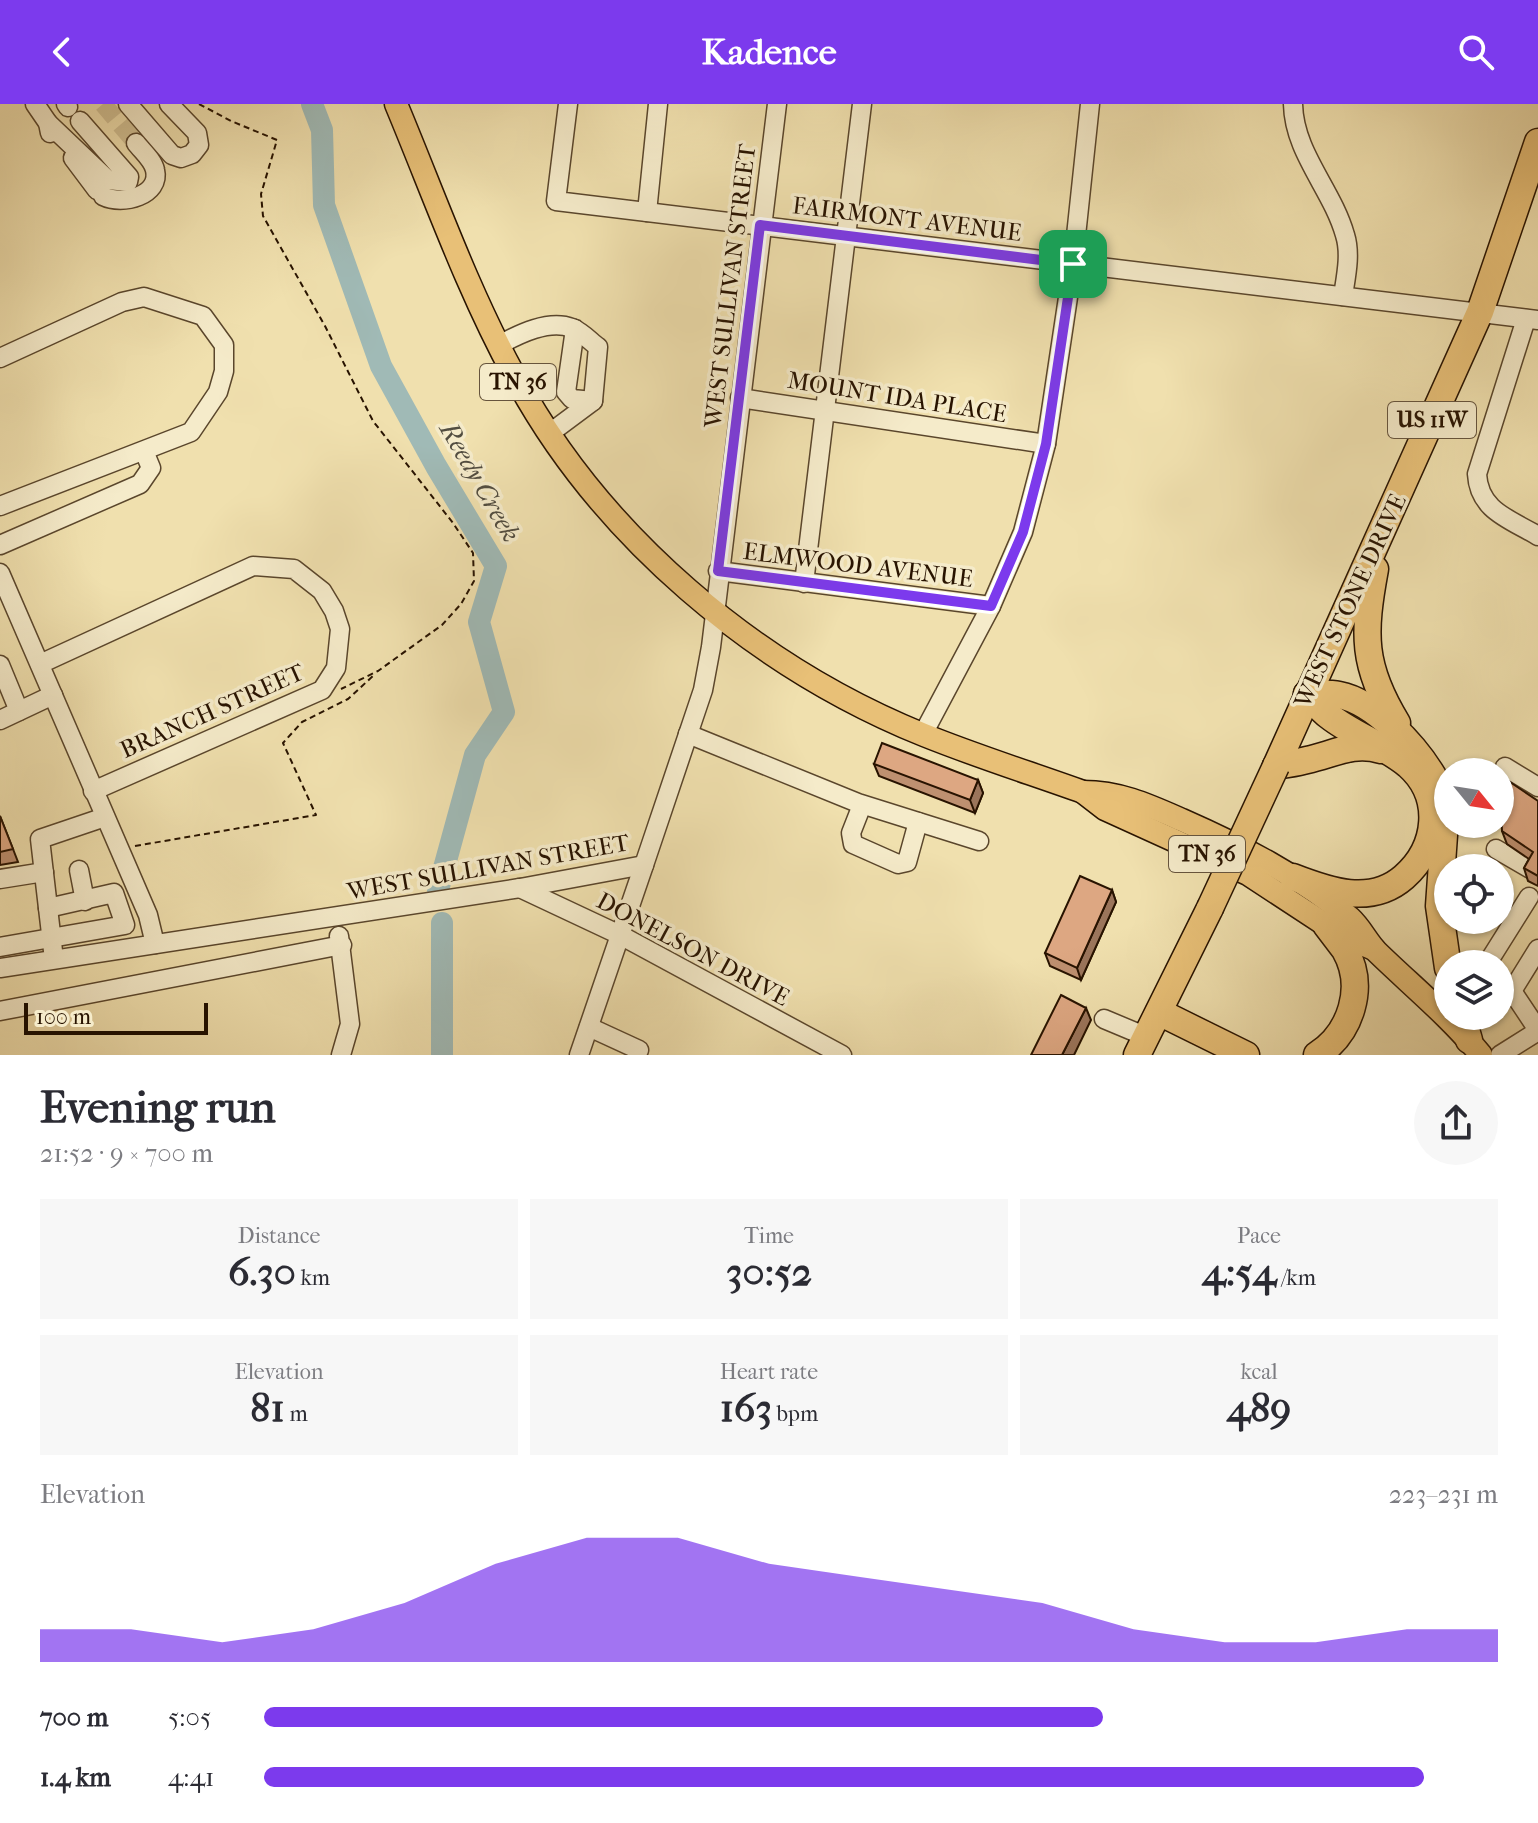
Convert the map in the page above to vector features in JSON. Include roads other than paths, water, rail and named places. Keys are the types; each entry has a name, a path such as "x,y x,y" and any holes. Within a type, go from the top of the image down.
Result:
{"highway":[{"name":"WEST STONE DRIVE","path":"1143,1051 1385,527 1480,312 1538,142"},
{"path":"1385,527 1374,572 1368,618 1370,665 1402,748 1435,778 1443,799 1445,824 1439,906 1445,950"},
{"path":"1293,877 1342,894 1370,893 1396,884 1416,866 1430,841 1434,822 1423,781 1402,748 1370,709 1340,695 1307,694"},
{"path":"1276,766 1308,760 1347,747 1402,748"},
{"path":"1317,1055 1331,1046 1345,1028 1354,1002 1354,977 1346,953 1326,925"},
{"path":"1159,1012 1246,1055"}],"main road":[{"name":"TN 36","path":"396,104 514,377 550,433 621,523 664,569 714,612 783,662 828,689 923,734 1083,792 1105,809 1248,874 1341,935 1374,949"},
{"name":"TN 36","path":"1083,792 1110,792 1152,807 1232,843 1293,877 1353,920 1374,949 1470,1037"}],"street":[{"path":"128,104 172,155 181,158 192,154 199,145 197,133 169,104"},
{"name":"FAIRMONT AVENUE","path":"568,104 556,201 1532,319"},
{"path":"647,212 658,104"},
{"name":"WEST SULLIVAN STREET","path":"0,968 520,888 644,865 703,690 777,104"},
{"path":"804,583 862,104"},
{"path":"923,734 991,606 1023,532 1046,444 1073,264 1090,104"},
{"path":"1293,104 1293,121 1302,147 1337,212 1346,237 1348,269 1343,296"},
{"path":"42,110 108,180 128,182 129,177 71,111"},
{"path":"42,110 50,132 104,193 126,202 148,190 155,182 155,169 136,143"},
{"path":"0,358 122,302 144,297 203,316 224,345 224,371 218,392 191,432 0,506"},
{"path":"1532,319 1477,474 1483,500 1538,536"},
{"path":"499,345 521,334 558,324 575,329 598,347 593,401 550,433"},
{"path":"575,329 566,392 572,399 593,401"},
{"name":"MOUNT IDA PLACE","path":"740,398 1046,444"},
{"path":"0,545 140,484 151,468 144,451"},
{"path":"55,485 68,516"},
{"name":"BRANCH STREET","path":"40,664 253,566 294,569 322,591 334,611 340,629 336,668 322,690 93,791"},
{"name":"ELMWOOD AVENUE","path":"718,571 991,606"},
{"path":"0,573 6,606 40,664 148,915 155,944"},
{"path":"0,665 19,711"},
{"path":"0,720 53,695"},
{"path":"688,734 862,805 979,841"},
{"path":"1514,772 1538,787"},
{"path":"862,805 851,833 853,844 898,864 907,862 918,822"},
{"path":"55,960 40,839 105,817"},
{"path":"1496,849 1534,871"},
{"path":"579,1055 644,865"},
{"path":"79,870 85,901"},
{"path":"0,879 44,872"},
{"path":"48,908 85,901 135,885"},
{"name":"DONELSON DRIVE","path":"520,888 620,935 842,1055"},
{"path":"0,947 125,925 114,893"},
{"path":"1496,950 1529,897"},
{"path":"335,917 342,945 350,1024 341,1055"},
{"path":"0,1011 342,945"},
{"path":"1514,978 1538,949"},
{"path":"1500,1055 1538,1031 1514,998"},
{"path":"1104,1019 1143,1051"},
{"path":"589,1027 639,1050"}],"waterway":[{"name":"Reedy Creek","path":"312,104 322,130 324,205 381,366 496,566 479,622 504,712 475,755 438,890"},
{"name":"Reedy Creek","path":"442,923 442,1055"}],"tunnel":[{"path":"103,104 136,143"}]}
